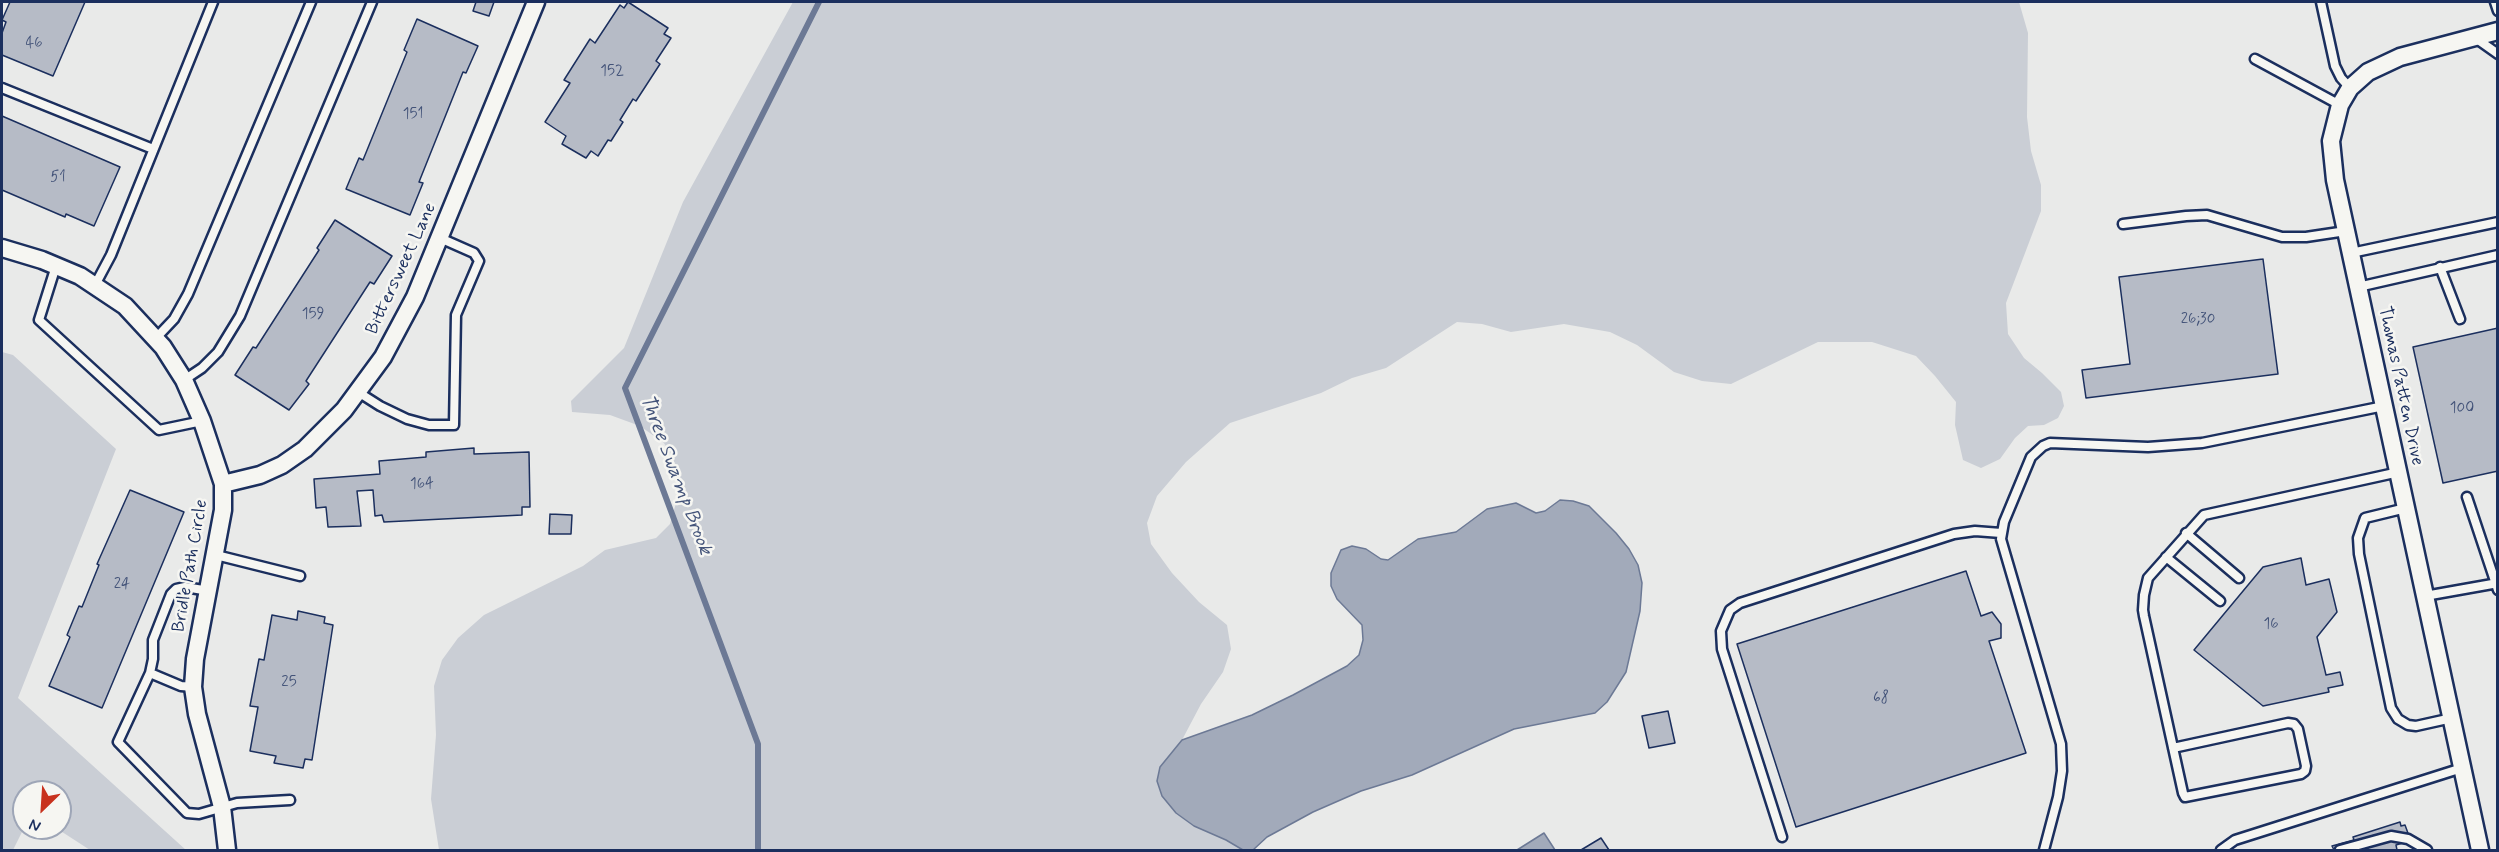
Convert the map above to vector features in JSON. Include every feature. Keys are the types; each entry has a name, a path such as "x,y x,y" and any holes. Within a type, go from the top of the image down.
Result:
{"street":[{"name":"Bittersweet Lane","path":"223,484 260,476 293,458 331,425 383,357 405,317 440,238 536,2"},
{"name":"Thomas Patten Drive","path":"2480,850 2331,154 2332,129 2340,105 2350,88 2368,72 2388,61 2498,31"},
{"name":"Bridle Path Circle","path":"2,248 56,266 95,285 125,306 156,338 184,380 202,421 223,484 223,510 195,659 193,687 197,714 222,807 227,850"}],"lane":[{"path":"95,285 111,255 213,2"},
{"path":"156,338 174,319 188,294 311,2"},
{"path":"184,380 210,360 236,325 372,2"},
{"path":"2321,2 2334,66 2350,88"},
{"path":"2495,2 2498,11"},
{"path":"2474,37 2498,54"},
{"path":"2255,59 2340,105"},
{"path":"2,88 153,149"},
{"path":"2123,224 2207,215 2282,237 2306,237 2346,231"},
{"path":"2351,253 2498,222"},
{"path":"358,392 380,406 407,418 429,425 454,425 456,315 479,261 474,253 440,238"},
{"path":"2358,287 2498,255"},
{"path":"56,266 39,320 159,430 202,421"},
{"path":"2440,267 2460,319"},
{"path":"2044,850 2060,784 2061,744 2059,731 2002,550 2001,533 2031,457 2050,443 2148,447 2183,445 2384,406"},
{"path":"2173,748 2288,723 2294,724 2298,729 2306,771 2189,798 2183,793 2173,748 2143,610 2146,583 2166,556 2204,515 2214,511 2398,472"},
{"path":"2425,596 2497,585 2467,497"},
{"path":"2406,508 2365,518 2358,538 2359,554 2391,708 2398,720 2408,725 2416,726 2452,718"},
{"path":"1782,837 1722,649 1721,631 1730,610 1740,603 1954,534 1975,531 2001,533"},
{"path":"2186,533 2239,578"},
{"path":"216,555 300,576"},
{"path":"2166,556 2220,601"},
{"path":"209,591 185,587 171,594 153,640 150,673 118,742 182,810 200,814 247,802 290,800"},
{"path":"150,673 181,686 193,687"},
{"path":"2221,850 2235,840 2462,768"},
{"path":"2340,850 2391,836 2408,838 2427,850"}],"shaded area":[{"path":"793,2 2019,2 2028,33 2027,117 2031,151 2041,185 2041,211 2006,303 2008,334 2024,358 2061,392 2064,406 2058,418 2044,425 2028,426 2015,438 2000,459 1981,468 1963,460 1955,425 1956,402 1935,376 1916,356 1872,342 1818,342 1731,384 1702,381 1674,372 1637,345 1610,332 1564,324 1511,332 1482,324 1457,322 1386,368 1352,378 1321,393 1230,423 1186,462 1157,496 1147,523 1151,544 1172,573 1199,602 1227,625 1231,649 1223,672 1201,704 1182,740 1160,767 1176,813 1194,826 1243,850 439,850 431,799 436,735 434,686 442,660 458,638 484,615 583,566 605,550 656,538 670,524 680,489 677,467 664,443 640,426 610,415 572,412 571,401 624,348 683,202"},
{"path":"2,352 13,355 116,449 18,698 186,850 90,850 72,838 72,780 12,780 12,840 18,840 13,850 2,850"}],"water":[{"path":"1560,500 1589,506 1616,533 1638,565 1642,583 1640,611 1626,672 1607,702 1595,713 1514,729 1412,775 1361,791 1313,812 1267,837 1253,850 1243,850 1194,826 1176,813 1162,796 1157,781 1160,767 1182,740 1252,715 1347,666 1359,655 1363,640 1362,625 1337,599 1331,586 1331,573 1341,550 1352,546 1366,549 1381,559 1388,560 1418,539 1456,532 1487,509 1516,503 1536,513 1545,511"},
{"path":"1544,833 1555,850 1517,850"}],"building":[{"path":"10,2 85,2 53,76 2,55 2,33 6,22 2,20"},
{"path":"476,2 494,2 489,16 473,11"},
{"path":"628,2 668,28 664,34 671,38 656,61 660,64 636,101 633,99 620,120 623,122 611,141 608,140 598,156 591,151 586,158 562,144 566,136 545,122 570,83 564,80 590,39 595,43 620,5 624,8"},
{"path":"417,19 478,46 466,73 463,72 419,182 423,183 410,215 346,189 359,158 363,160 407,52 404,50"},
{"path":"2,116 120,167 94,226 66,214 65,217 2,190"},
{"path":"335,220 392,256 374,284 370,282 306,381 309,384 289,410 235,375 253,347 256,348 319,250 317,248"},
{"path":"2263,259 2278,374 2086,398 2082,370 2130,364 2119,277"},
{"path":"2498,328 2498,471 2443,483 2413,347"},
{"path":"474,448 474,454 529,452 530,507 522,507 522,515 384,522 382,515 375,516 373,490 357,491 361,526 328,527 326,507 316,508 314,479 380,474 379,461 426,457 426,452"},
{"path":"130,490 184,512 102,708 49,686 70,637 67,635 79,606 82,607 99,565 97,564"},
{"path":"550,514 572,515 571,534 549,534"},
{"path":"2301,558 2306,585 2329,579 2337,612 2317,637 2326,675 2340,672 2343,685 2328,688 2329,692 2263,706 2194,650 2263,567"},
{"path":"1966,571 1981,616 1992,612 2001,624 2001,638 1989,641 2026,753 1796,827 1737,644"},
{"path":"298,611 325,617 324,623 333,625 312,760 305,759 303,768 274,763 276,756 250,751 258,707 250,706 259,659 264,660 272,615 297,620"},
{"path":"1668,711 1675,743 1649,748 1642,716"},
{"path":"2400,822 2401,826 2405,825 2409,836 2406,842 2396,845 2397,850 2334,850 2332,846 2354,840 2353,837"},
{"path":"1601,838 1609,850 1581,850"}],"waterway":[{"name":"Three Swamp Brook","path":"758,850 758,744 625,388 819,2"}]}
